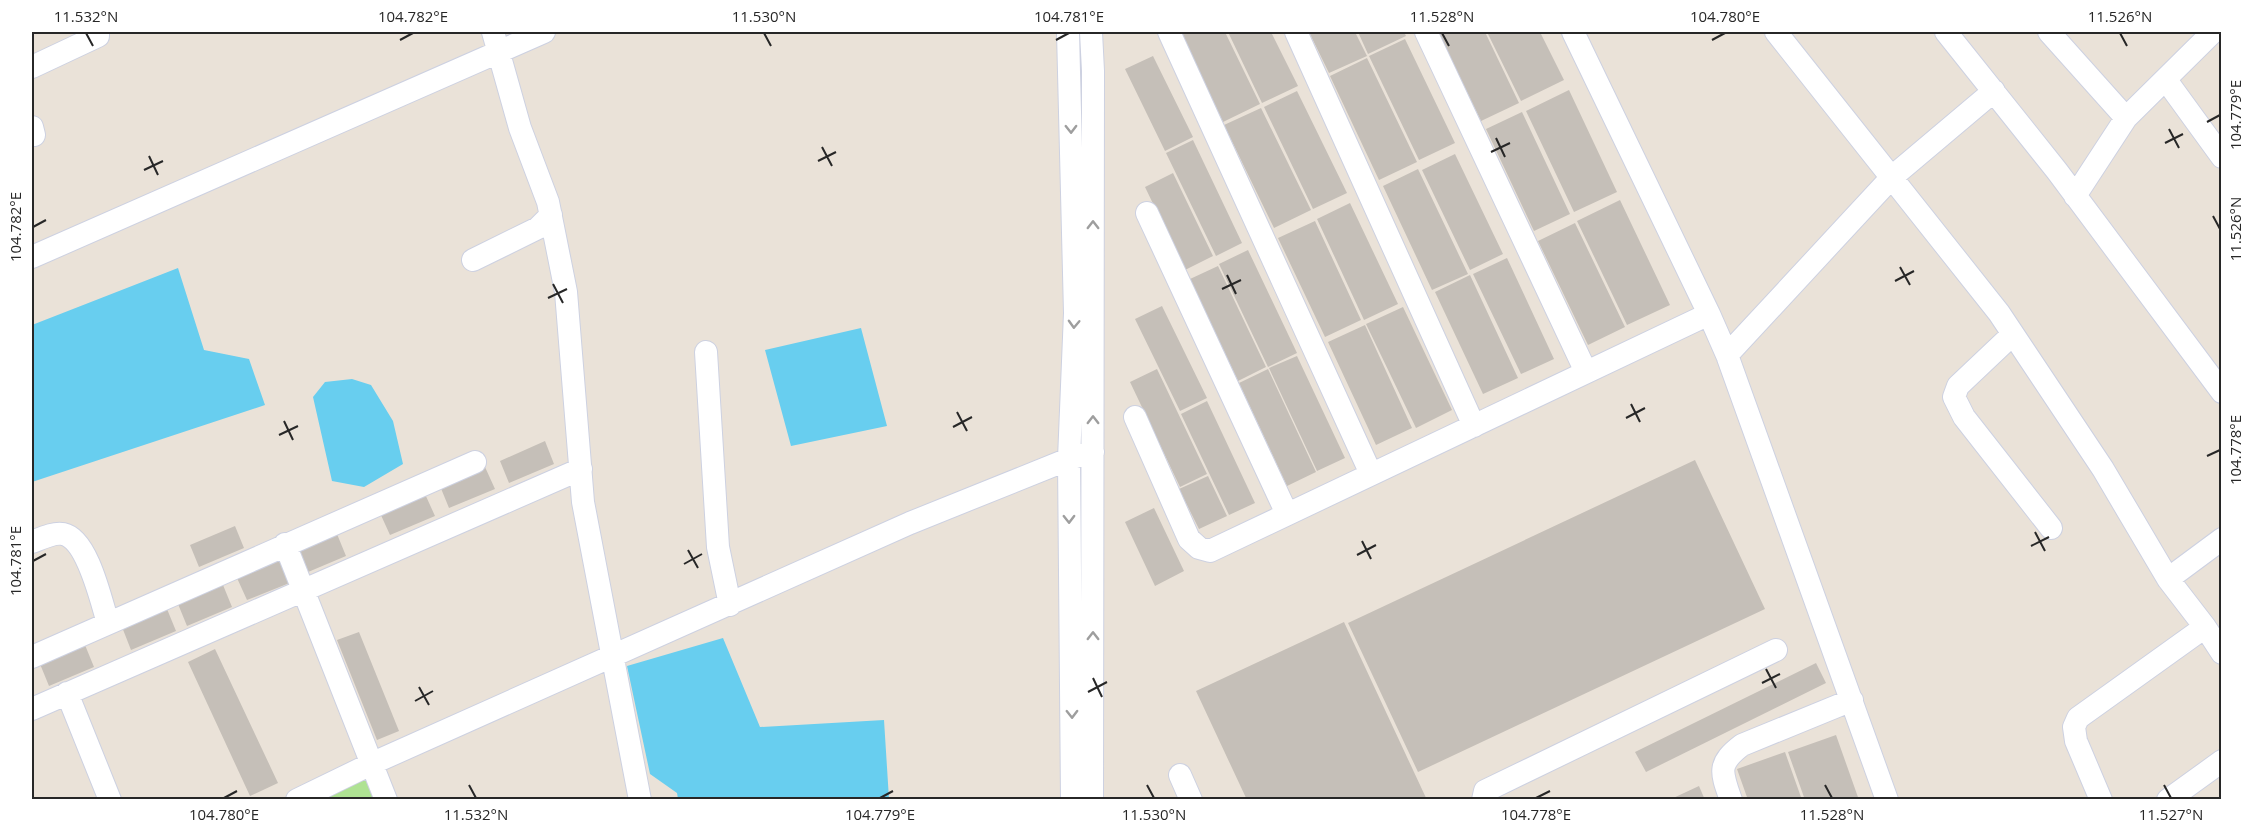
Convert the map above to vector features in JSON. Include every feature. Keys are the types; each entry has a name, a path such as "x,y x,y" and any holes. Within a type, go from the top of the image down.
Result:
{"street":[{"path":"32,67 87,43 98,36 98,32"},
{"path":"32,257 496,41 544,32"},
{"path":"1068,32 1075,313 1069,459 1072,800"},
{"path":"1091,32 1093,71 1092,800"},
{"path":"1169,32 1371,474"},
{"path":"1296,32 1474,426"},
{"path":"1426,32 1586,372"},
{"path":"1573,32 1709,314 1726,355 1887,800"},
{"path":"1776,32 2000,313 2103,469 2168,579 2222,653"},
{"path":"1946,32 2218,378"},
{"path":"2049,32 2126,118"},
{"path":"2076,196 2126,118 2213,32"},
{"path":"496,41 520,128 551,215 566,292 583,502 640,800"},
{"path":"1070,71 1093,71"},
{"path":"2166,80 2222,157"},
{"path":"1726,355 1892,177 1994,91"},
{"path":"1147,213 1287,514"},
{"path":"473,260 538,228 551,215"},
{"path":"1135,417 1189,539 1199,548 1210,551 1709,314"},
{"path":"2013,334 1958,386 1954,397 1964,417 2051,528"},
{"path":"706,352 718,547 729,605"},
{"path":"297,800 611,655 729,605 910,523 1069,459 1093,452"},
{"path":"32,657 475,462"},
{"path":"32,709 580,469"},
{"path":"32,542 60,533 71,536 84,550 108,623"},
{"path":"2168,579 2222,539"},
{"path":"285,544 386,800"},
{"path":"2101,800 2076,741 2074,727 2078,718 2205,627"},
{"path":"1483,800 1485,790 1776,650"},
{"path":"67,693 110,800"},
{"path":"1731,800 1724,781 1723,768 1728,756 1742,746 1852,700"},
{"path":"2169,800 2222,761"},
{"path":"1179,775 1191,800"}],"green space":[{"path":"369,773 378,800 316,800"}],"water":[{"path":"178,268 204,350 249,359 265,405 32,482 32,325"},
{"path":"861,328 887,426 791,446 765,350"},
{"path":"352,379 371,385 393,421 403,464 364,487 332,481 313,397 325,382"},
{"path":"723,638 760,727 884,720 889,799 678,799 677,793 650,774 627,666"}],"building":[{"path":"1180,32 1225,32 1260,104 1223,122"},
{"path":"1228,32 1271,32 1298,86 1262,103"},
{"path":"1309,32 1355,32 1367,56 1329,73"},
{"path":"1358,32 1404,32 1406,36 1368,54"},
{"path":"1438,32 1485,32 1519,103 1481,121"},
{"path":"1487,32 1540,32 1564,80 1521,101"},
{"path":"1405,39 1455,143 1419,160 1369,56"},
{"path":"1153,56 1193,137 1165,151 1125,69"},
{"path":"1367,58 1417,162 1379,180 1330,76"},
{"path":"1569,90 1617,192 1574,212 1526,111"},
{"path":"1297,91 1347,193 1313,209 1264,107"},
{"path":"1261,108 1311,210 1274,228 1224,125"},
{"path":"1522,112 1570,214 1534,231 1486,129"},
{"path":"1193,140 1242,243 1216,256 1166,153"},
{"path":"1455,154 1503,254 1470,270 1422,170"},
{"path":"1418,169 1468,274 1432,290 1383,186"},
{"path":"1173,173 1213,256 1185,270 1145,187"},
{"path":"1620,200 1670,305 1627,325 1577,221"},
{"path":"1350,203 1398,304 1364,320 1317,219"},
{"path":"1315,221 1361,320 1325,337 1278,238"},
{"path":"1575,223 1625,327 1588,345 1538,241"},
{"path":"1248,250 1297,353 1268,367 1219,264"},
{"path":"1507,258 1554,359 1521,374 1473,274"},
{"path":"1218,266 1266,367 1238,381 1190,279"},
{"path":"1470,275 1518,378 1483,394 1435,292"},
{"path":"1162,306 1207,398 1180,411 1135,319"},
{"path":"1403,307 1452,410 1416,428 1366,324"},
{"path":"1365,325 1412,428 1376,445 1328,342"},
{"path":"1297,356 1345,458 1317,471 1269,368"},
{"path":"1157,369 1207,474 1180,487 1130,382"},
{"path":"1268,369 1316,472 1287,486 1239,383"},
{"path":"1207,401 1255,503 1229,515 1181,414"},
{"path":"545,441 554,464 509,483 500,461"},
{"path":"1695,460 1765,609 1418,772 1348,623"},
{"path":"485,467 495,489 449,508 440,486"},
{"path":"1208,476 1227,516 1199,529 1179,489"},
{"path":"425,494 435,516 390,535 380,513"},
{"path":"1154,508 1184,571 1155,586 1125,522"},
{"path":"235,526 244,548 199,567 190,545"},
{"path":"337,534 346,556 301,575 292,553"},
{"path":"282,559 292,582 247,600 237,578"},
{"path":"223,585 232,607 187,626 178,604"},
{"path":"167,609 176,631 131,650 122,627"},
{"path":"1344,622 1427,800 1247,800 1196,691"},
{"path":"359,632 399,731 377,740 337,640"},
{"path":"85,645 94,667 49,686 40,664"},
{"path":"215,649 278,783 250,796 188,662"},
{"path":"1816,663 1826,683 1646,772 1635,752"},
{"path":"1836,735 1859,800 1805,800 1788,752"},
{"path":"1785,752 1802,800 1748,800 1737,769"},
{"path":"1699,786 1705,800 1669,800"}]}
